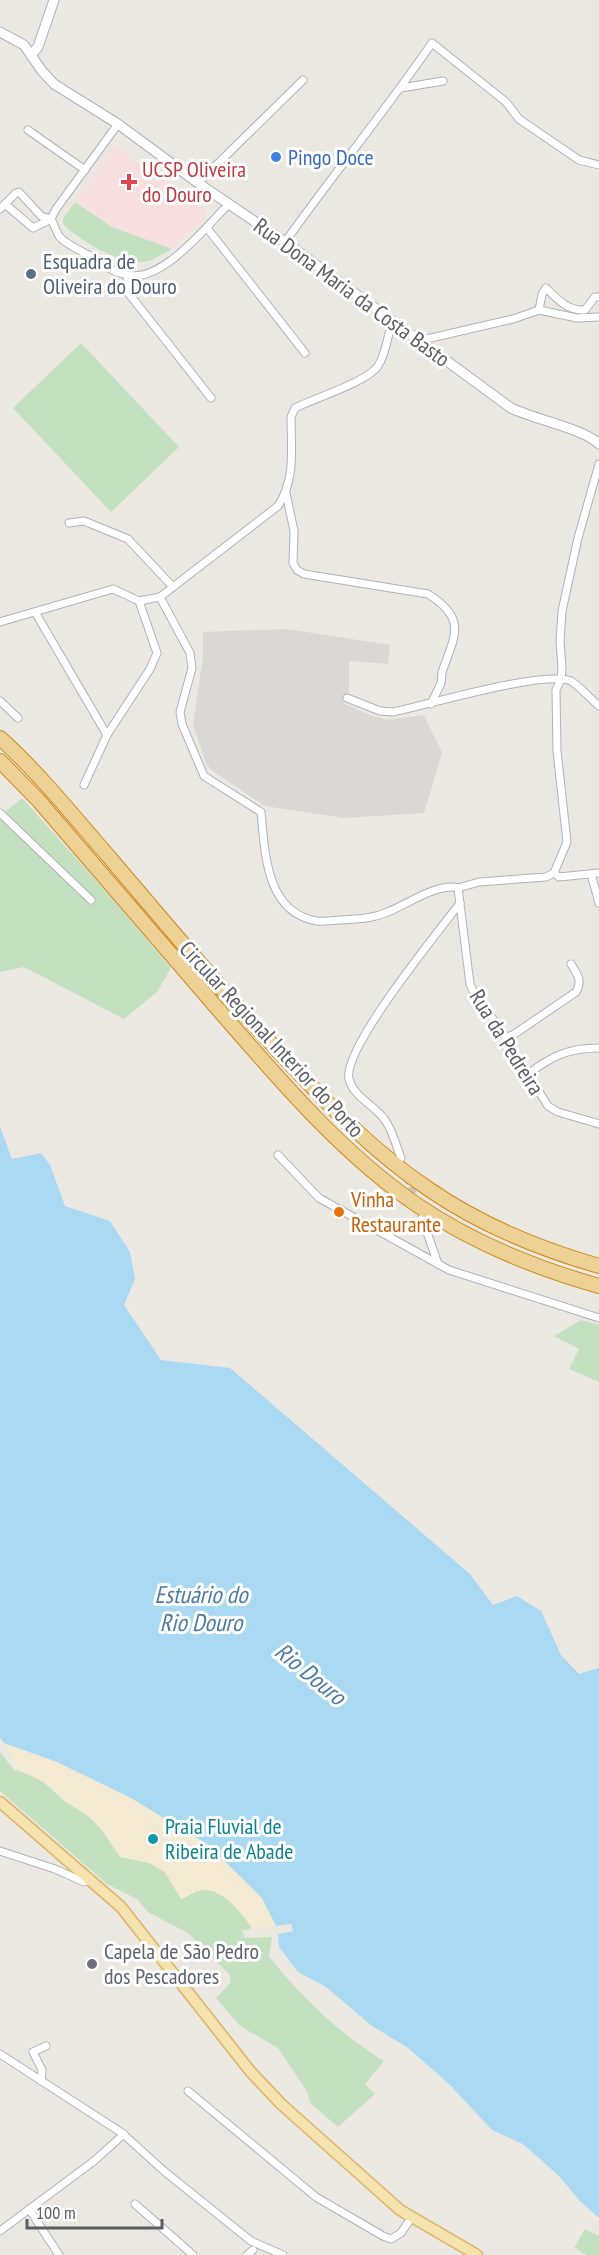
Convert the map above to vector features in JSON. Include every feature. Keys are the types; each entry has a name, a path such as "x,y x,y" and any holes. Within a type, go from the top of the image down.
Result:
{"highway":[{"name":"Circular Regional Interior do Porto","path":"0,738 78,821 253,1024 331,1108 368,1142 430,1190 489,1225 562,1255 599,1266"},
{"name":"Circular Regional Interior do Porto","path":"0,761 39,801 292,1095 355,1157 418,1205 480,1241 555,1273 599,1286"}],"main road":[{"path":"0,1802 121,1907 250,2071 281,2104 400,2211 477,2255"}],"street":[{"path":"0,32 24,45 33,54 38,47 54,0"},
{"path":"0,38 11,39"},
{"path":"285,242 401,88 432,43 506,102 519,119 579,160 599,165"},
{"name":"Rua Dona Maria da Costa Basto","path":"33,54 42,71 54,84 118,124 198,183 285,242 511,408 526,416 586,436 599,444"},
{"path":"198,183 303,80"},
{"path":"401,88 443,81"},
{"path":"118,124 51,219 33,228 2,206 20,192 41,216 51,219 59,236 114,271 128,276 152,271 171,260 207,228 229,204"},
{"path":"28,130 85,170"},
{"path":"207,228 305,353"},
{"path":"128,276 126,290 211,398"},
{"path":"539,310 542,294 546,288 561,303 576,311 585,310 595,297 599,297"},
{"path":"418,341 513,319 539,310 577,318 599,317"},
{"path":"0,622 113,589 140,601 160,597 278,506 286,493 291,476 291,417 295,408 364,378 374,371 380,363 392,321"},
{"path":"160,597 190,653 192,668 180,712 182,724 204,776 261,812 264,842 274,890 285,906 300,916 318,921 373,918 450,885 458,888 479,882 546,877 554,873 567,842 557,751 556,690 561,679 562,611 578,538 599,464"},
{"path":"286,493 294,531 293,563 297,570 304,574 428,594 444,603 454,622 455,639 431,704"},
{"path":"69,523 84,520 128,539 173,587"},
{"path":"84,785 107,735 158,653 140,601"},
{"path":"35,612 107,735"},
{"path":"347,698 380,711 393,712 498,687 548,678 573,682 599,706"},
{"path":"0,700 18,718"},
{"path":"0,813 91,900"},
{"path":"554,873 558,877 595,874 599,903"},
{"name":"Rua da Pedreira","path":"458,888 470,984 506,1037 506,1047 528,1074 548,1106 558,1112 599,1124"},
{"path":"400,1158 385,1119 353,1087 349,1078 351,1062 391,995 460,903"},
{"path":"506,1037 513,1035 576,993 580,986 579,979 571,964"},
{"path":"528,1074 545,1061 563,1052 580,1048 599,1048"},
{"path":"278,1155 319,1198 449,1270 599,1318"},
{"path":"422,1218 438,1264"},
{"path":"0,1851 55,1869 84,1882 90,1878"},
{"path":"41,2081 42,2070 33,2052 46,2046"},
{"path":"0,2054 71,2098 123,2134 164,2171 251,2241 283,2255"},
{"path":"188,2091 316,2197 383,2236 391,2239 401,2233 411,2218"},
{"path":"0,2231 94,2161 123,2134"},
{"path":"135,2204 192,2255"},
{"path":"29,2209 59,2255"}],"shaded area":[{"path":"114,146 206,212 204,220 172,249 112,227 75,202"},
{"path":"287,629 390,645 388,664 349,661 349,691 343,703 387,720 424,715 442,753 424,813 344,818 265,806 211,770 206,763 193,725 203,656 203,632"}],"green space":[{"path":"75,202 112,227 172,249 154,259 142,262 133,262 100,250 78,237 63,224 63,218"},
{"path":"81,343 179,447 111,512 13,408"},
{"path":"22,798 171,968 157,992 124,1019 24,967 0,972 0,816"},
{"path":"581,1320 599,1325 599,1382 569,1369 579,1349 554,1336"},
{"path":"0,1752 14,1770 40,1780 64,1801 93,1820 120,1856 149,1863 165,1872 181,1899 201,1890 218,1893 237,1909 252,1928 242,1931 245,1938 272,1937 269,1956 295,1986 337,2027 384,2061 365,2084 375,2094 338,2127 309,2102 308,2093 278,2048 240,2026 216,1998 231,1982 229,1974 188,1933 148,1912 137,1899 107,1884 0,1791"},
{"path":"585,2229 599,2236 599,2255 586,2255 574,2248"}],"sand":[{"name":"Praia Fluvial de Ribeira de Abade","path":"4,1743 57,1762 131,1798 207,1845 262,1898 276,1926 252,1928 231,1903 218,1893 211,1891 201,1890 181,1899 165,1872 149,1863 120,1857 90,1817 62,1799 47,1783 20,1771"}],"water":[{"name":"Estuário do Rio Douro","path":"0,1127 12,1159 41,1153 50,1165 65,1206 110,1221 130,1252 135,1279 124,1305 161,1360 230,1368 470,1574 493,1605 517,1596 541,1611 561,1655 579,1674 599,1668 599,2218 579,2200 559,2176 523,2144 492,2130 449,2084 407,2047 372,2026 326,1987 298,1972 279,1947 278,1934 293,1931 291,1924 276,1926 262,1898 207,1844 131,1798 57,1762 4,1743 0,1738"}],"tunnel":[{"path":"407,1177 416,1201"}],"place":[{"name":"Pingo Doce","path":"276,157"},
{"name":"UCSP Oliveira do Douro","path":"129,182"},
{"name":"Esquadra de Oliveira do Douro","path":"31,274"},
{"name":"Vinha Restaurante","path":"339,1212"},
{"name":"Praia Fluvial de Ribeira de Abade","path":"153,1839"},
{"name":"Capela de São Pedro dos Pescadores","path":"92,1964"}],"water label":[{"name":"Rio Douro","path":"310,1674"}]}
